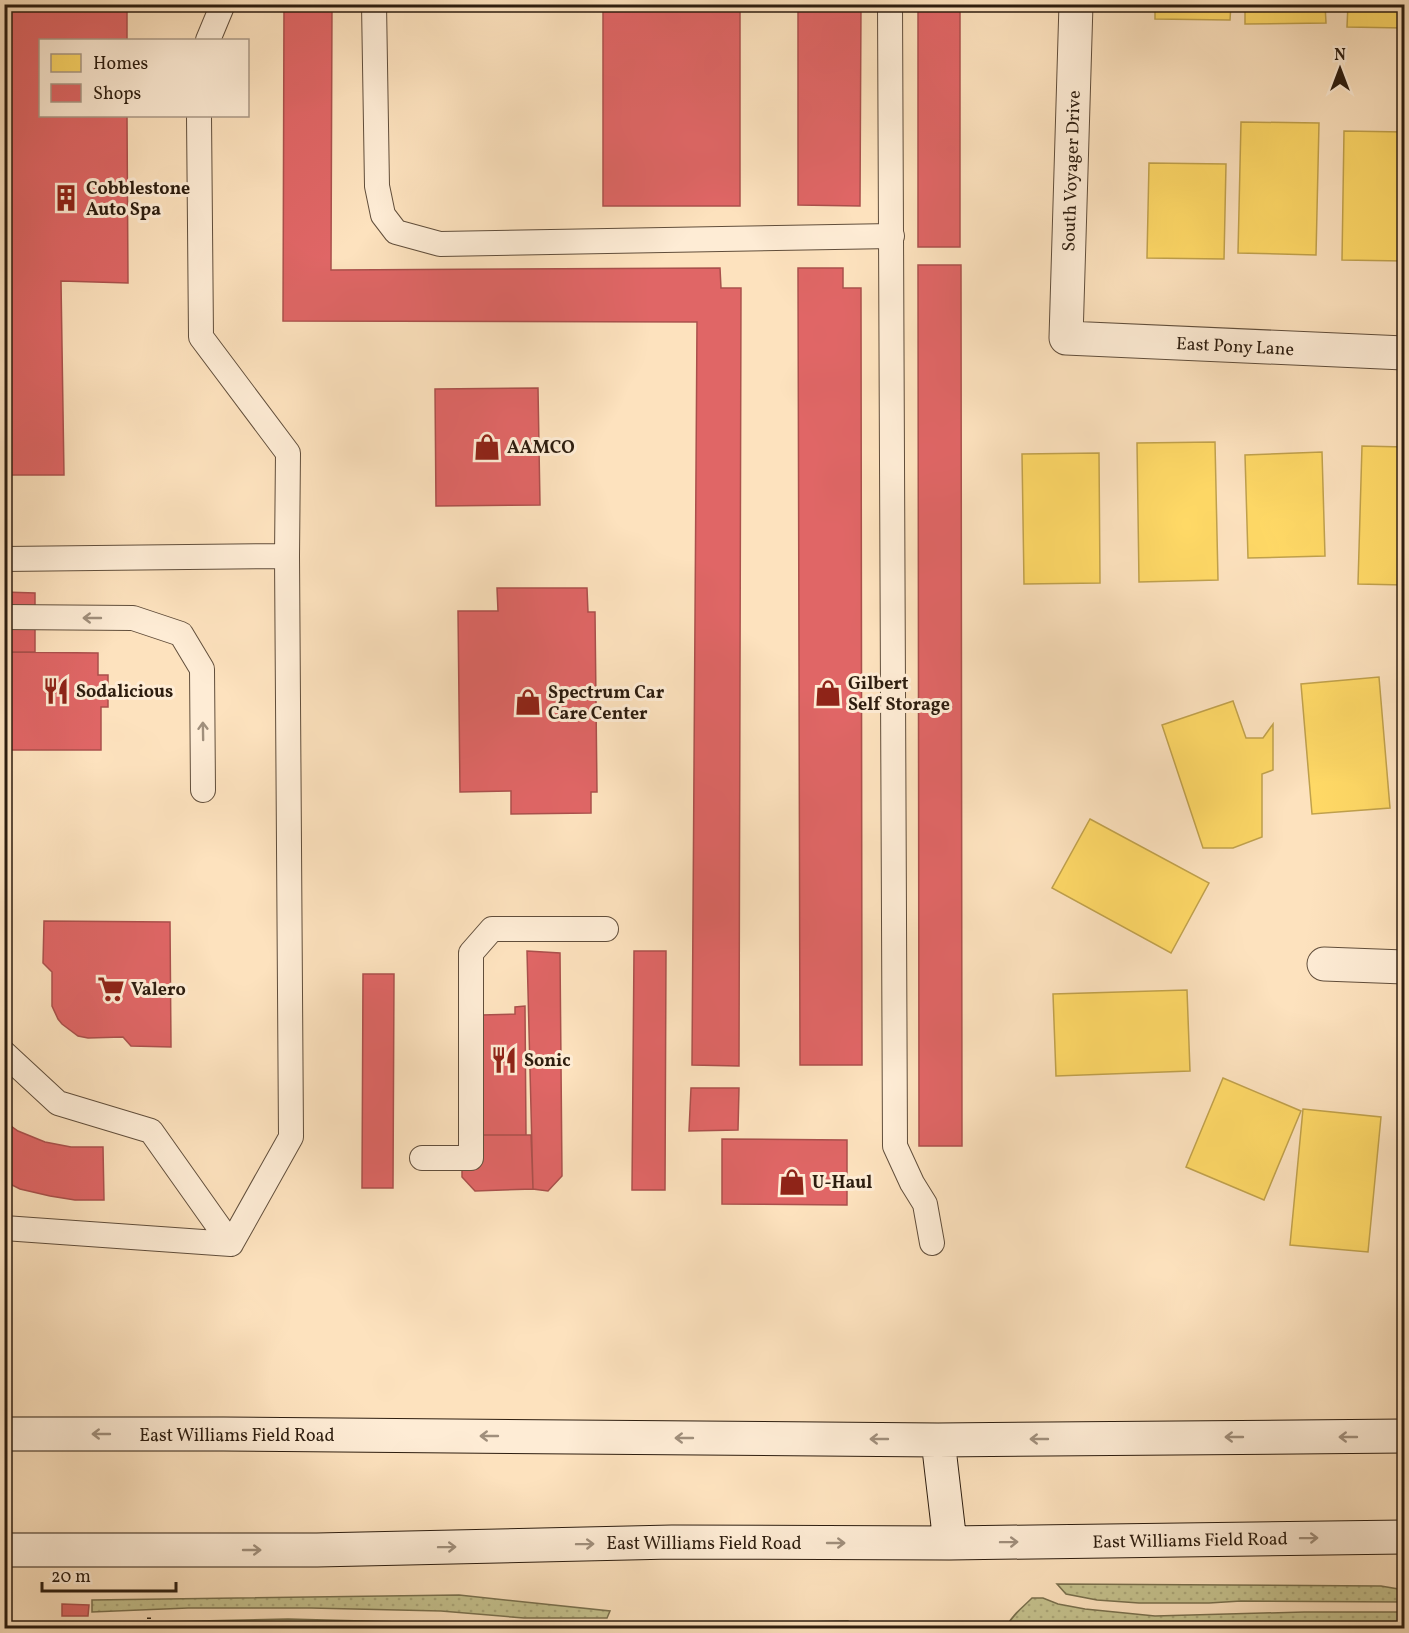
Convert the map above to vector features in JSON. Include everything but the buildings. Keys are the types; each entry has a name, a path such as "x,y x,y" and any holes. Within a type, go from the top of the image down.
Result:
{"main road":[{"name":"South Voyager Drive","path":"1066,338 1076,4"},
{"name":"East Pony Lane","path":"1066,338 1404,353"},
{"path":"1324,964 1404,968"},
{"name":"East Williams Field Road","path":"4,1434 938,1440 1404,1436"},
{"path":"938,1440 950,1543"},
{"name":"East Williams Field Road","path":"4,1550 317,1550 672,1542 950,1543 1404,1537"}],"lane":[{"path":"208,39 223,4"},
{"path":"374,4 377,186 383,215 396,232 440,244 892,236"},
{"path":"890,4 895,1146 924,1204 932,1243"},
{"path":"199,117 201,337 288,453 291,1137 231,1244"},
{"path":"4,559 287,556"},
{"path":"4,617 133,618 181,634 202,669 203,790"},
{"path":"422,1158 471,1158 471,953 492,929 606,929"},
{"path":"4,1053 58,1103 151,1131 231,1244"},
{"path":"4,1228 231,1244"}],"path":[{"path":"149,1617 149,1629"},
{"path":"627,1621 627,1629"}],"shaded area":[{"path":"1057,1584 1381,1586 1404,1590 1404,1602 1139,1603 1097,1600 1066,1594"},
{"path":"459,1595 610,1611 607,1618 524,1618 441,1611 311,1608 188,1608 92,1612 92,1600"},
{"path":"1032,1598 1043,1598 1058,1604 1085,1609 1155,1616 1401,1612 1404,1613 1404,1628 1006,1628 1014,1616"},
{"path":"288,1619 440,1623 489,1628 153,1628 153,1622"},
{"path":"848,1621 858,1628 636,1628 682,1625"},
{"path":"143,1622 143,1628 4,1628 5,1624 88,1625"}],"place":[{"name":"Cobblestone Auto Spa","path":"66,198"},
{"name":"AAMCO","path":"487,447"},
{"name":"Sodalicious","path":"56,691"},
{"name":"Gilbert Self Storage","path":"828,693"},
{"name":"Spectrum Car Care Center","path":"528,702"},
{"name":"Valero","path":"111,989"},
{"name":"Sonic","path":"504,1060"},
{"name":"U-Haul","path":"792,1182"}]}
